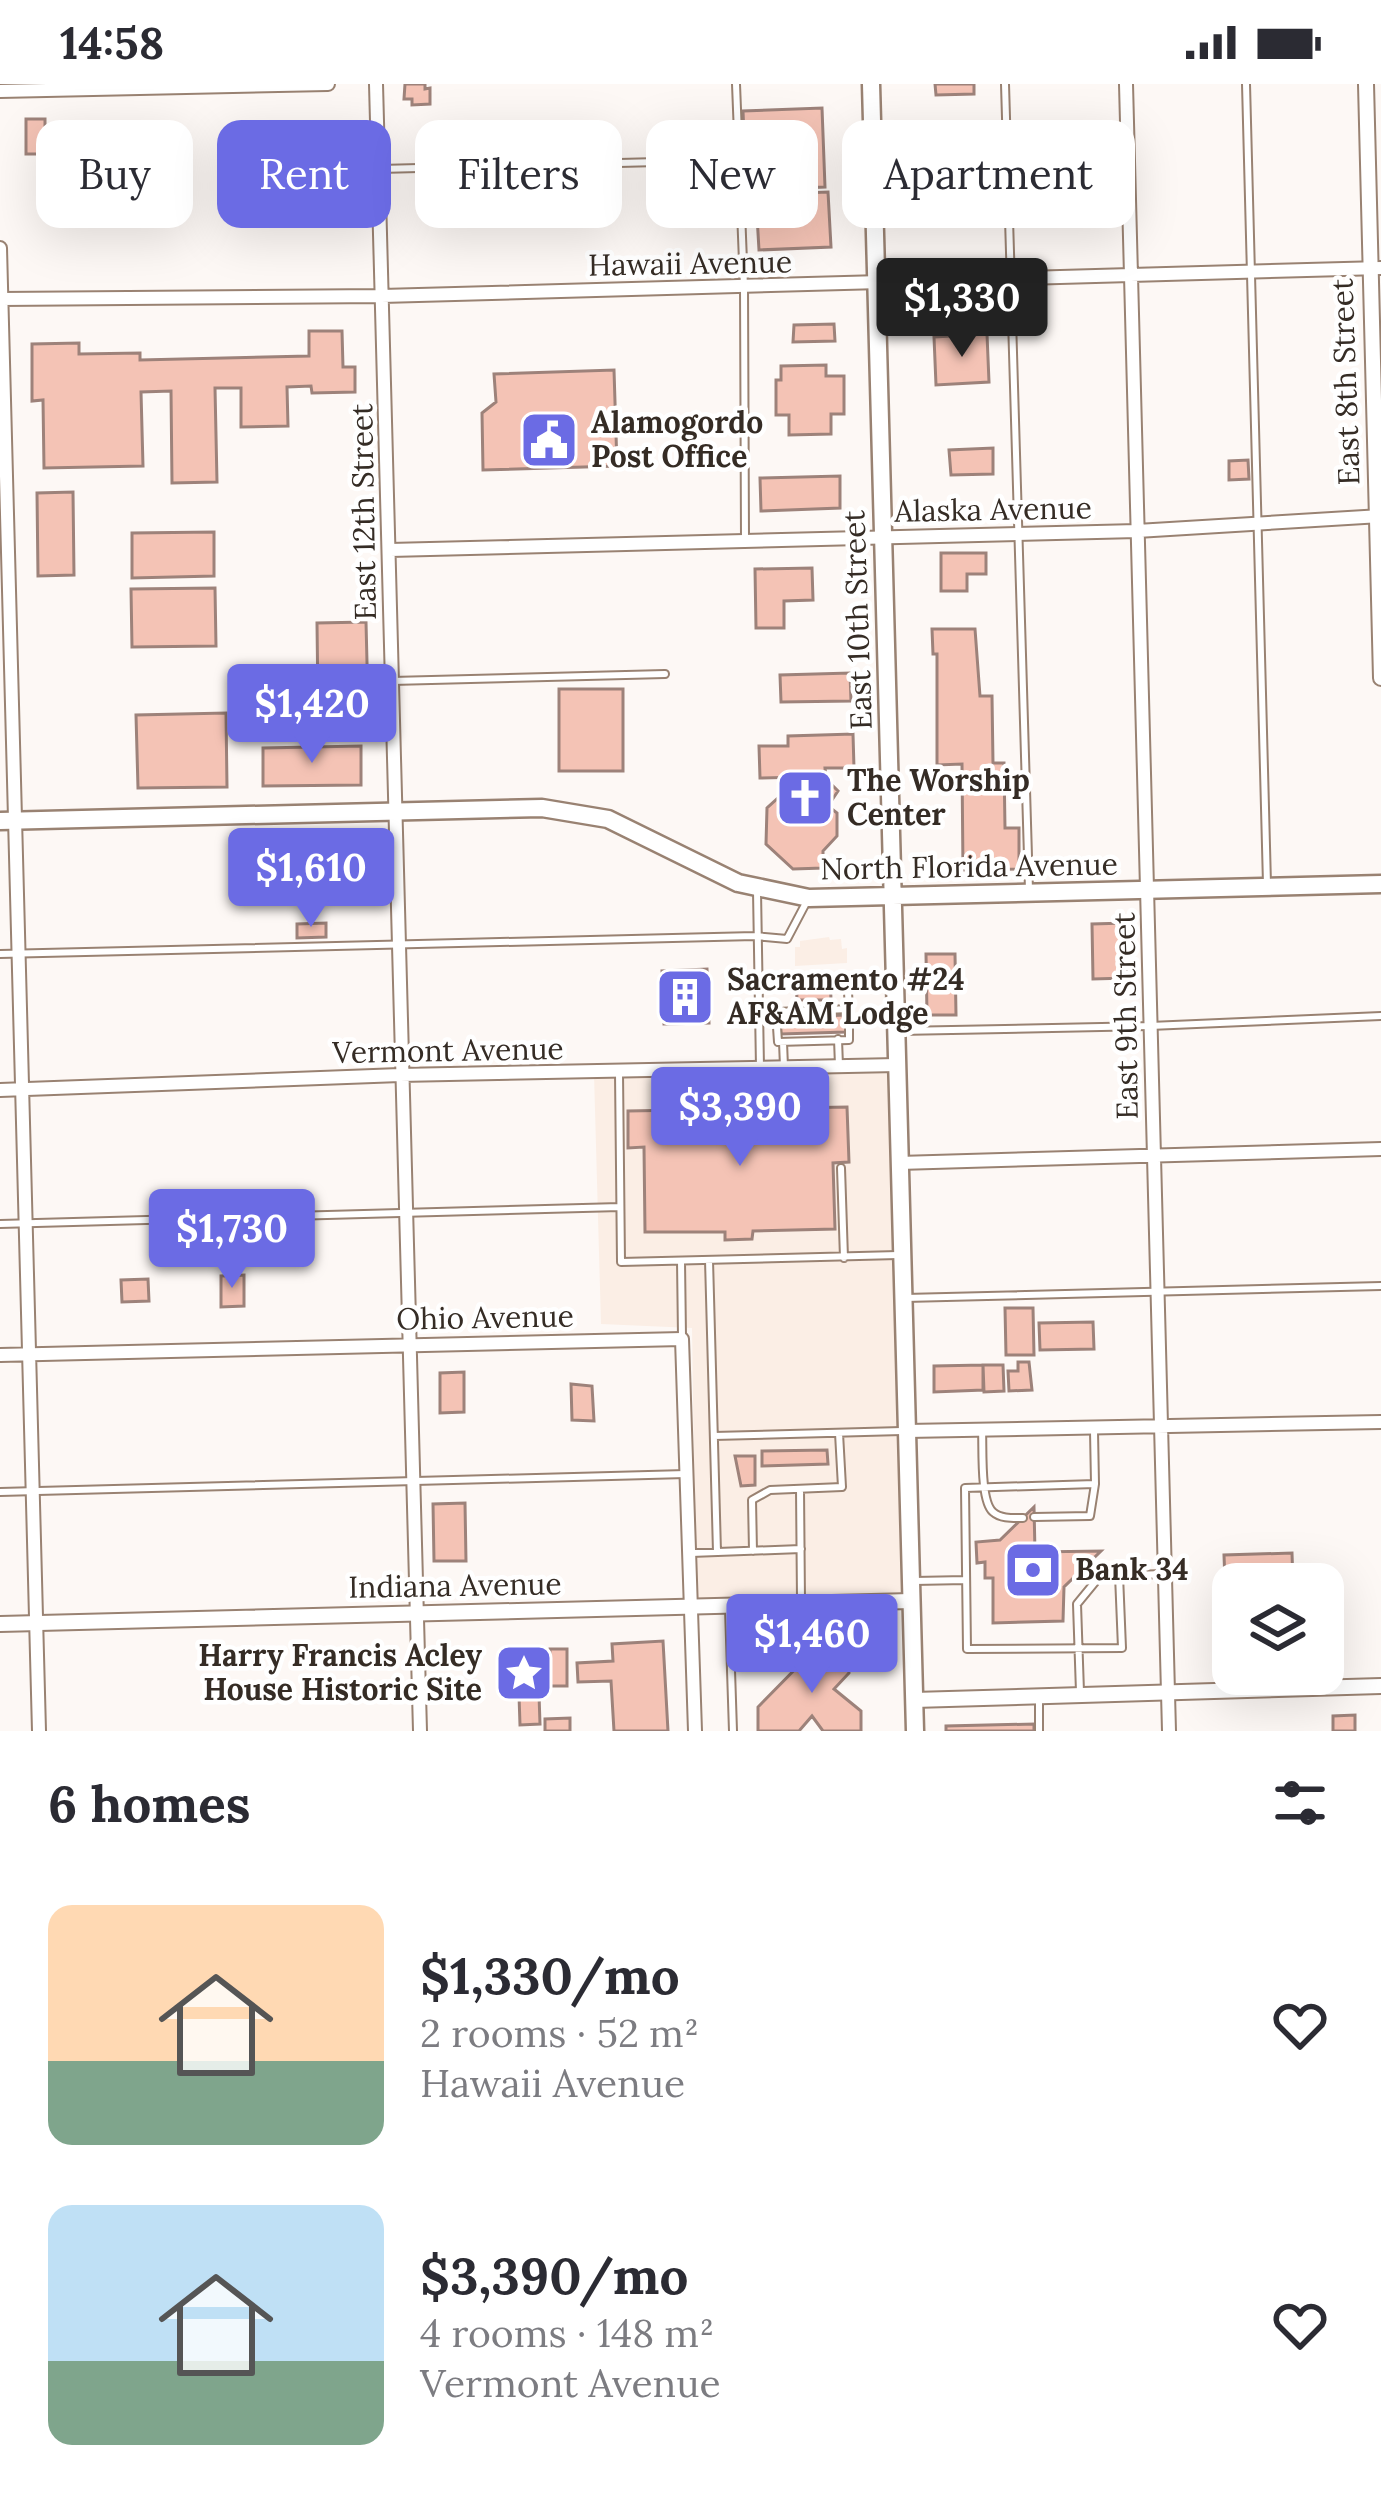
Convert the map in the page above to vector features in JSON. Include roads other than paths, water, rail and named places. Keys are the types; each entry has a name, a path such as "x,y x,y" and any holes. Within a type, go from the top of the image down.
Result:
{"main road":[{"name":"East 10th Street","path":"871,84 915,1731"},
{"name":"North Florida Avenue","path":"9,820 542,808 608,819 738,883 809,898 1381,884"}],"street":[{"path":"0,91 328,84"},
{"name":"East 12th Street","path":"376,84 377,120"},
{"name":"East 9th Street","path":"1126,84 1169,1731"},
{"name":"East 8th Street","path":"1366,84 1375,268 1381,678"},
{"name":"East 12th Street","path":"380,228 420,1731"},
{"path":"0,248 9,820 19,953 40,1731"},
{"name":"Hawaii Avenue","path":"1,299 382,296 1375,268"},
{"name":"Alaska Avenue","path":"390,550 1137,530 1379,516"},
{"name":"Vermont Avenue","path":"0,1090 400,1075 897,1065"},
{"path":"899,1163 1381,1149"},
{"path":"682,1339 694,1731"},
{"name":"Ohio Avenue","path":"0,1355 682,1339"},
{"path":"907,1431 1381,1422"},
{"name":"Indiana Avenue","path":"0,1624 911,1601"},
{"path":"914,1700 1381,1686"}],"lane":[{"path":"736,84 737,120"},
{"path":"1005,84 1029,894"},
{"path":"1246,84 1267,887"},
{"path":"391,169 646,162"},
{"path":"742,228 745,540"},
{"path":"392,681 665,674"},
{"path":"758,887 760,1067"},
{"path":"0,954 755,936 787,939 809,898"},
{"path":"759,1042 812,1037 849,1040 848,976"},
{"path":"758,1012 849,1010"},
{"path":"776,1012 784,1067"},
{"path":"849,1021 1150,1026 1381,1016"},
{"path":"832,1037 839,1066"},
{"path":"619,1070 621,1262 902,1255"},
{"path":"841,1168 844,1258"},
{"path":"0,1224 620,1207"},
{"path":"709,1260 717,1552"},
{"path":"681,1261 682,1339"},
{"path":"903,1298 1381,1286"},
{"path":"1034,1517 1090,1516 1094,1427"},
{"path":"982,1430 990,1510 999,1516 1023,1518"},
{"path":"714,1436 907,1431"},
{"path":"753,1550 752,1500 770,1490 842,1487 839,1433"},
{"path":"0,1492 687,1474"},
{"path":"1095,1484 964,1487 967,1649 1122,1648 1119,1575"},
{"path":"800,1489 801,1604"},
{"path":"690,1553 801,1549"},
{"path":"1080,1695 1077,1604 1100,1576 1164,1574"},
{"path":"910,1581 966,1580"},
{"path":"729,1606 733,1731"},
{"path":"1039,1696 1040,1731"}],"place":[{"name":"Alamogordo Post Office","path":"549,440"},
{"name":"The Worship Center","path":"805,798"},
{"name":"Sacramento #24 AF&AM Lodge","path":"685,997"},
{"name":"Bank 34","path":"1033,1570"},
{"name":"Harry Francis Acley House Historic Site","path":"524,1673"}]}
